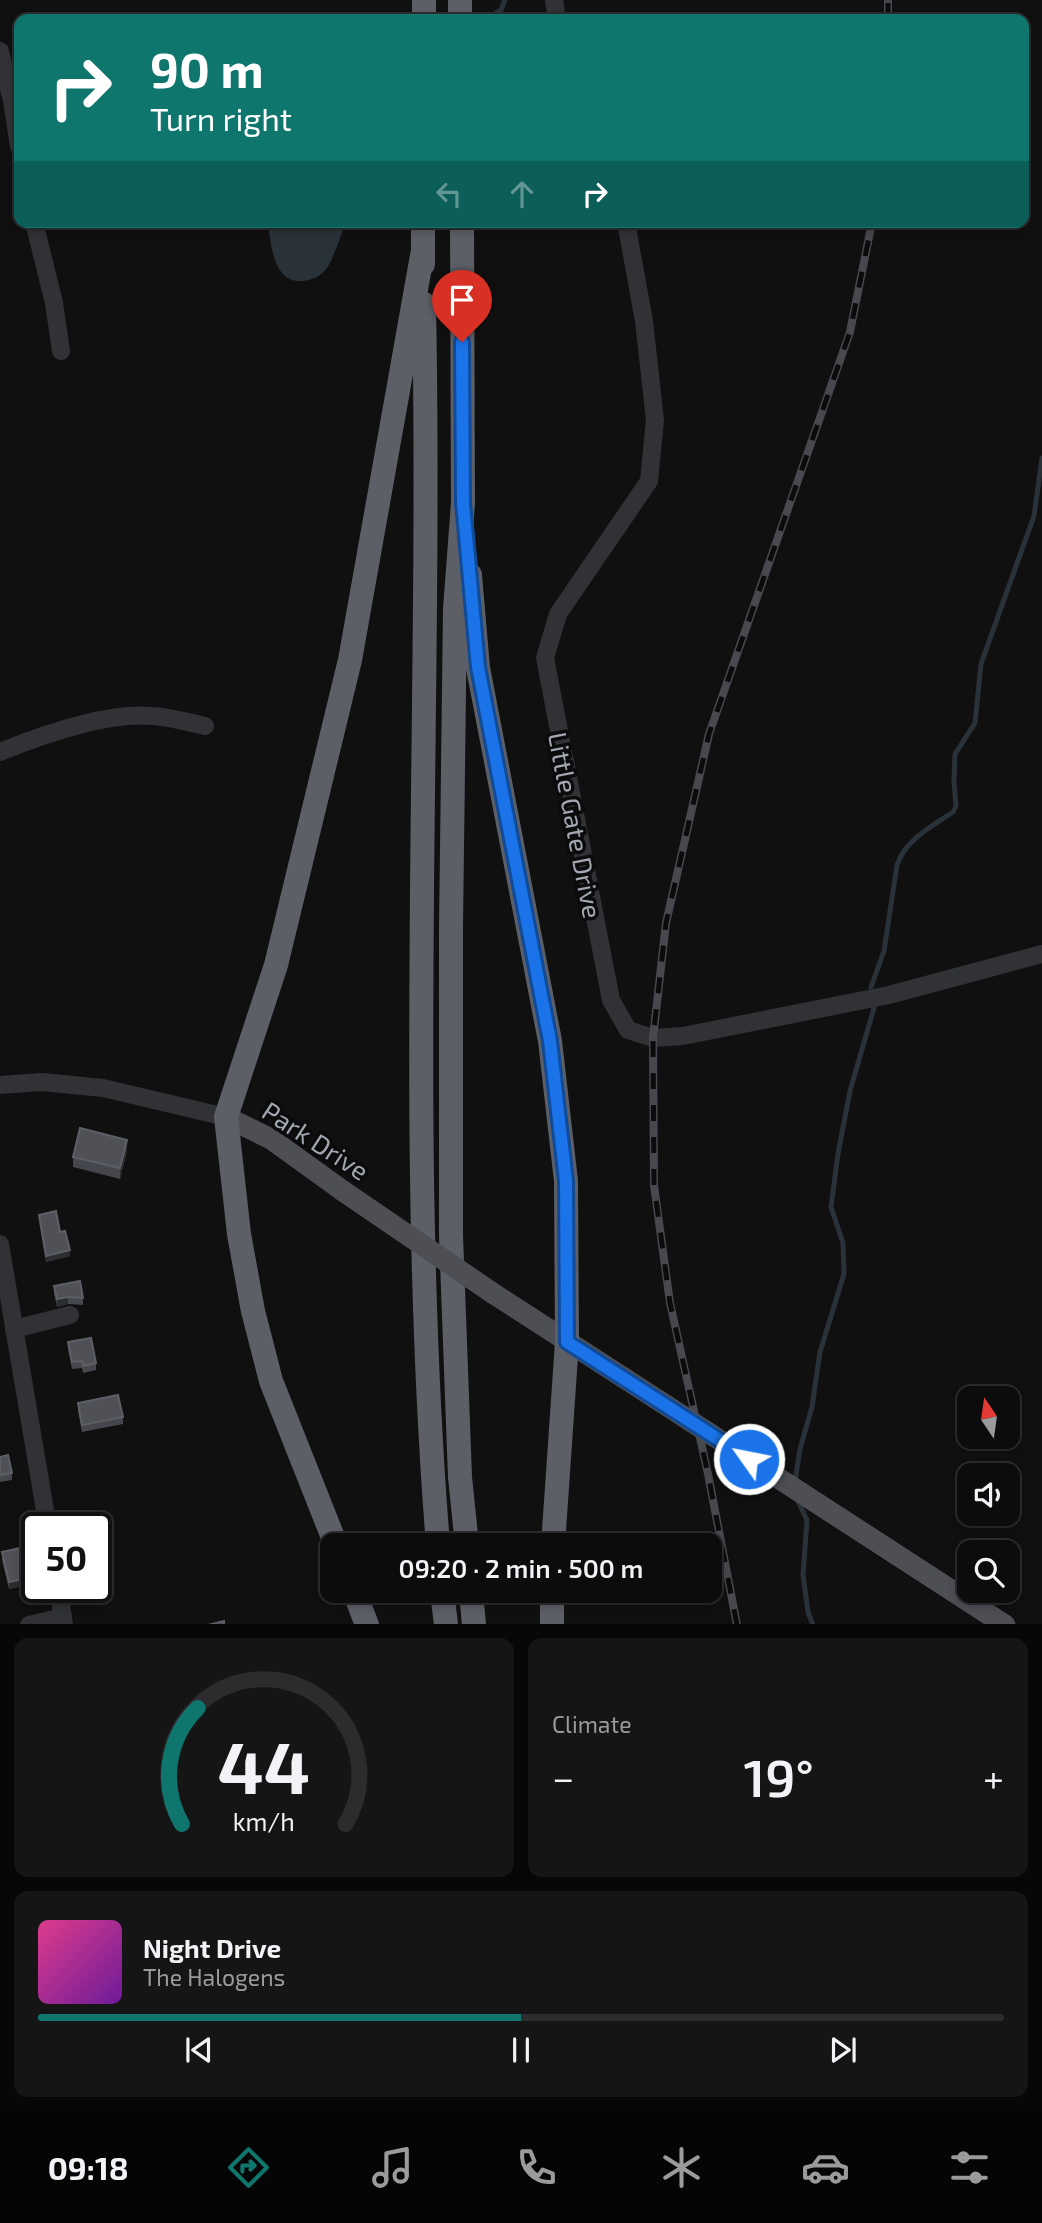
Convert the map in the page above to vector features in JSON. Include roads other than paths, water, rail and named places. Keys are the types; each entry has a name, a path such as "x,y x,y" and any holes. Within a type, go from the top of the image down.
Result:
{"highway":[{"path":"423,228 427,445 422,1175 431,1465 437,1533"},
{"path":"462,228 463,503 455,609 451,928 452,1235 460,1478 466,1533"},
{"path":"331,1533 271,1381 256,1322 239,1234 226,1117 276,965 350,660 423,250"},
{"path":"463,503 478,667 550,1041 566,1181 567,1342 554,1533"},
{"path":"359,1603 367,1624"},
{"path":"443,1603 446,1624"},
{"path":"472,1603 474,1624"},
{"path":"552,1603 552,1624"}],"main road":[{"name":"Park Drive","path":"226,1117 271,1139 494,1294 1003,1624"}],"street":[{"path":"0,51 14,114"},
{"path":"35,228 54,303 61,351"},
{"name":"Little Gate Drive","path":"627,228 644,321 655,420 649,481 558,614 545,658 611,1000 628,1030 653,1038 683,1036 889,995 1042,954"},
{"path":"0,752 61,729 120,718 150,715 205,726"},
{"name":"Park Drive","path":"0,1085 42,1082 103,1088 226,1117"},
{"path":"0,1244 45,1512"},
{"path":"14,1329 70,1315"},
{"path":"38,1624 63,1621 60,1603"}],"waterway":[{"path":"494,14 501,10 505,0"},
{"path":"871,987 884,951 897,865 901,856 913,841 953,812 956,806 955,754 975,723 981,664 1034,516 1042,458"},
{"path":"795,1482 800,1449 812,1407 820,1352 844,1274 843,1243 831,1207 850,1091 874,1008"},
{"path":"797,1499 807,1520 803,1575 808,1612 813,1624"}],"railway":[{"path":"888,0 888,14"},
{"path":"737,1624 708,1474 670,1303 654,1185 653,1038 666,923 709,734 850,332 871,228"}]}
